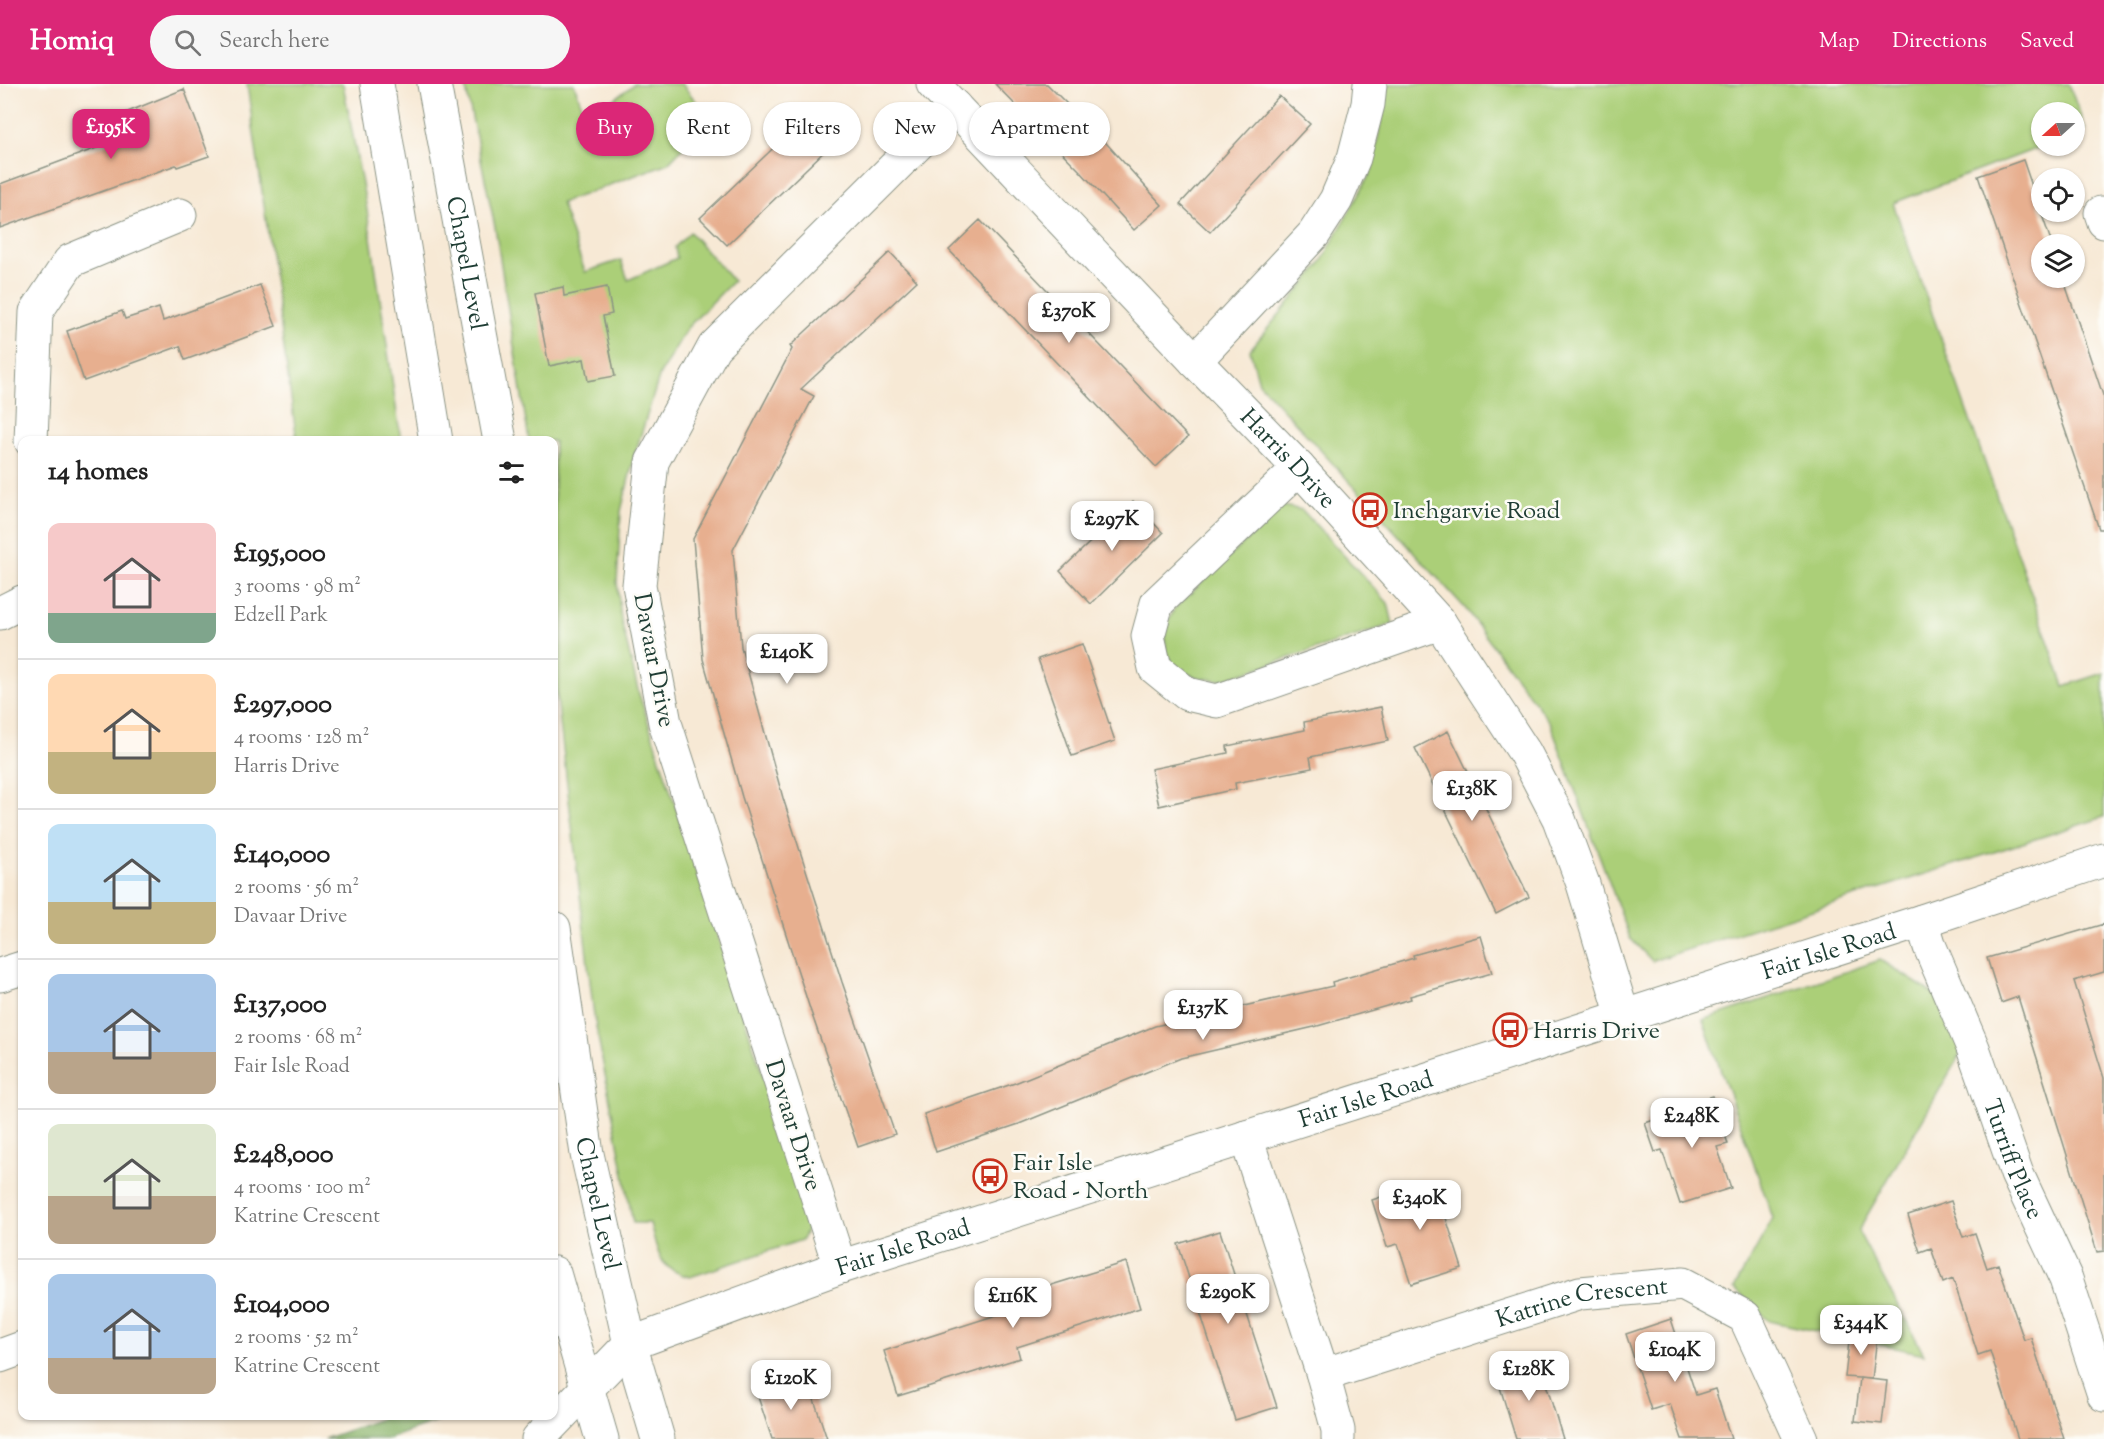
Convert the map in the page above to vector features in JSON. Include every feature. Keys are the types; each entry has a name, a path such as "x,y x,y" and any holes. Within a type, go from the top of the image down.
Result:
{"street":[{"path":"377,84 435,436"},
{"name":"Chapel Level","path":"434,84 499,436"},
{"path":"1195,362 1314,234 1336,200 1354,158 1368,104 1370,84"},
{"name":"Harris Drive","path":"944,96 1195,362 1299,468 1440,623 1525,753 1559,819 1583,884 1623,1016"},
{"name":"Davaar Drive","path":"840,1267 665,723 639,585 652,462 714,347 944,96"},
{"path":"31,436 36,312 70,261 180,215"},
{"path":"1299,468 1157,603 1148,636 1155,668 1187,694 1217,701 1440,623"},
{"path":"0,614 18,604"},
{"name":"Fair Isle Road","path":"630,1344 840,1267 1922,921 2104,860"},
{"name":"Turriff Place","path":"1922,921 1930,947 1973,1048 2017,1174 2066,1279 2104,1395"},
{"name":"Chapel Level","path":"558,955 587,1154 630,1344 658,1439"},
{"path":"0,975 18,969"},
{"path":"1246,1137 1323,1375 1338,1430 1338,1439"},
{"name":"Katrine Crescent","path":"1323,1375 1580,1293 1683,1284 1745,1317 1801,1439"},
{"path":"558,1287 602,1439"},
{"path":"558,1419 630,1344"},
{"path":"0,1356 18,1349"},
{"path":"538,1439 557,1420"}],"green space":[{"path":"247,84 343,84 367,210 400,436 296,436"},
{"path":"465,84 574,84 580,102 576,102 576,156 654,156 654,102 610,102 634,84 682,84 696,102 666,102 666,156 675,156 668,163 561,203 585,272 621,260 628,280 677,258 675,247 690,232 733,281 687,328 660,374 634,457 621,511 617,582 621,620 639,694 807,1211 807,1228 802,1240 690,1277 679,1274 665,1264 657,1251 650,1223 633,1223 594,1016 558,706 558,436 528,436 495,227"},
{"path":"1388,84 2069,84 2075,102 2031,102 2031,151 1893,203 2064,686 2104,673 2104,817 1652,961 1630,938 1550,723 1465,608 1259,383 1250,350 1319,266 1372,170"},
{"path":"1283,506 1302,510 1388,603 1393,624 1221,680 1205,679 1180,669 1172,661 1167,651 1165,639 1174,609"},
{"path":"1880,960 1945,1001 1962,1051 1858,1231 1924,1354 1769,1321 1734,1288 1773,1218 1703,1020"},
{"path":"378,1420 442,1420 388,1439 324,1439"}],"building":[{"path":"995,84 1047,84 1065,102 1013,102"},
{"path":"184,89 209,156 177,167 176,165 0,228 0,184 110,143 103,122"},
{"path":"1279,96 1310,124 1210,232 1180,204"},
{"path":"1110,147 1162,205 1134,230 1065,156 1110,156"},
{"path":"765,156 819,156 727,245 700,218"},
{"path":"2023,160 2031,183 2031,222 2044,222 2049,234 2031,234 2031,288 2066,288 2104,398 2104,529 2099,529 1978,176"},
{"path":"980,220 1188,437 1156,467 949,250"},
{"path":"890,252 917,281 801,389 814,396 733,550 741,647 783,798 842,982 895,1134 858,1147 810,1009 742,797 703,659 693,539 792,349 790,346"},
{"path":"260,285 276,326 185,360 180,346 84,381 67,331 122,311 125,319 159,308 163,321"},
{"path":"563,287 564,296 607,287 612,314 603,316 615,376 588,381 584,359 549,366 535,293"},
{"path":"1133,501 1163,533 1091,604 1060,571"},
{"path":"1082,644 1115,741 1072,756 1038,659"},
{"path":"1381,707 1388,741 1310,757 1312,768 1235,783 1236,789 1159,806 1151,769 1228,753 1227,746 1305,730 1304,722"},
{"path":"1448,731 1529,897 1496,914 1415,748"},
{"path":"2104,924 2104,972 2074,981 2104,1078 2104,1251 2097,1252 2018,997 2001,1003 1987,958"},
{"path":"1481,936 1492,973 1314,1027 1181,1058 1019,1124 936,1152 924,1114 1015,1083 1155,1026 1333,986 1332,982 1414,958 1413,955"},
{"path":"1713,1096 1728,1144 1717,1147 1731,1188 1680,1204 1662,1150 1655,1152 1645,1123 1687,1109 1685,1105"},
{"path":"1442,1182 1452,1212 1445,1215 1462,1268 1411,1284 1398,1244 1387,1247 1372,1200 1399,1191 1401,1196"},
{"path":"1951,1201 1963,1237 1975,1233 1987,1268 1998,1264 2024,1340 2031,1338 2064,1439 2018,1439 1990,1351 1978,1355 1953,1279 1943,1283 1931,1248 1920,1252 1908,1215"},
{"path":"1220,1231 1277,1407 1235,1420 1178,1244"},
{"path":"1126,1262 1140,1308 1017,1347 1020,1358 898,1396 884,1351 1006,1312 1003,1300"},
{"path":"1671,1319 1696,1395 1715,1389 1731,1439 1682,1439 1670,1404 1651,1410 1626,1334"},
{"path":"1850,1333 1877,1337 1872,1379 1845,1377"},
{"path":"1538,1358 1563,1439 1516,1439 1495,1371"},
{"path":"806,1375 827,1439 772,1439 756,1391"},
{"path":"1860,1378 1887,1381 1882,1424 1855,1421"}],"place":[{"name":"Inchgarvie Road","path":"1370,510"},
{"name":"Harris Drive","path":"1510,1030"},
{"name":"Fair Isle Road - North","path":"990,1176"}]}
